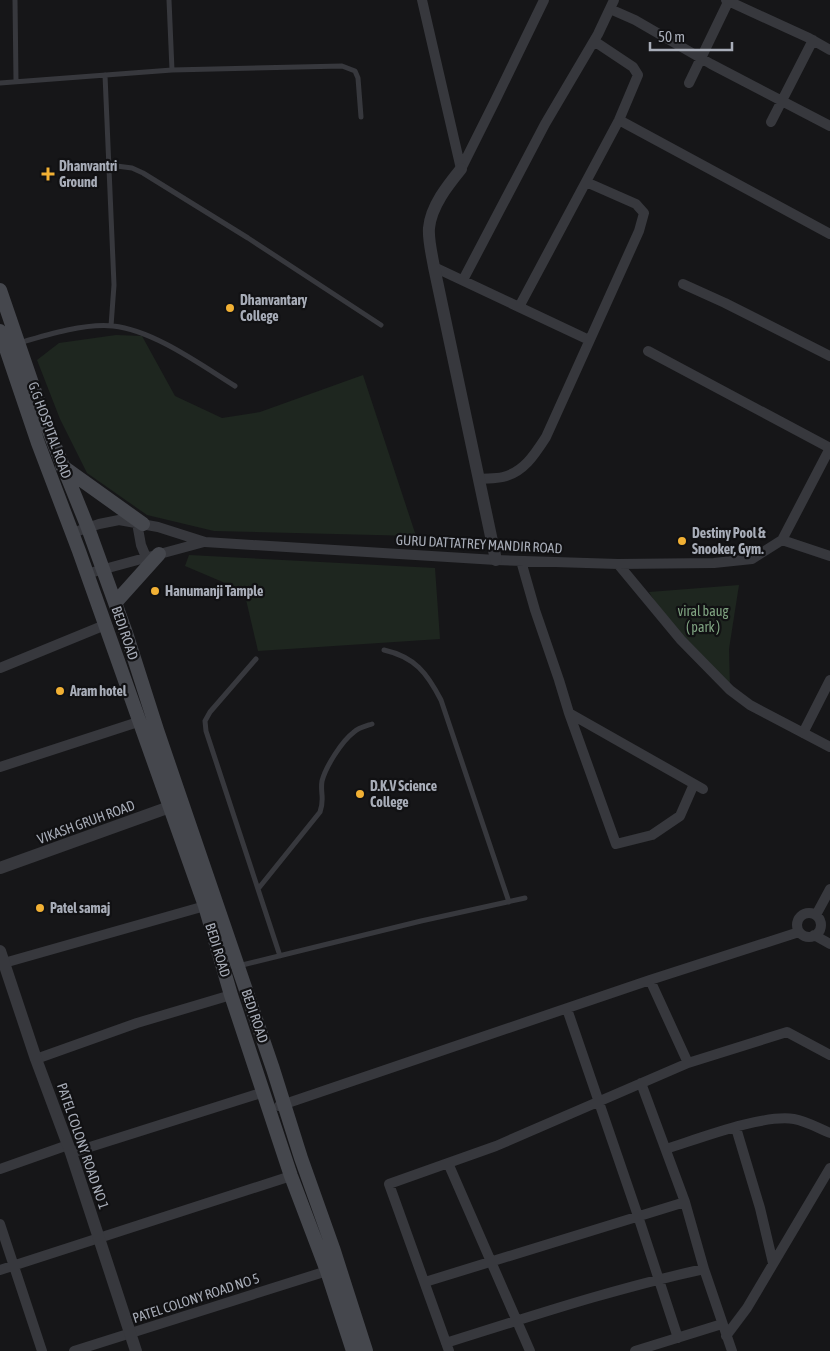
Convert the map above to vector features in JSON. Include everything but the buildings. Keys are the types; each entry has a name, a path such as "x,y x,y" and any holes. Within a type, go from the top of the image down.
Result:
{"main road":[{"name":"G.G HOSPITAL ROAD","path":"0,290 62,465 103,569"},
{"name":"G.G HOSPITAL ROAD","path":"0,333 38,443 79,551"},
{"path":"62,465 140,523"},
{"name":"BEDI ROAD","path":"79,551 204,906 231,995 291,1176 327,1271 353,1351"},
{"path":"115,603 152,555"},
{"name":"BEDI ROAD","path":"103,569 285,1104 301,1158 333,1248 366,1351"}],"street":[{"path":"422,0 461,169"},
{"path":"496,560 434,267 430,228 435,210 449,183 461,169 544,0"},
{"path":"689,83 728,0 830,50"},
{"path":"463,280 545,124 594,42 612,4 635,20 701,58 830,126"},
{"path":"771,122 813,40"},
{"path":"519,307 619,120 638,76 633,67 594,42"},
{"path":"619,120 830,234"},
{"path":"479,479 503,477 520,470 534,456 546,438 635,240 644,213 636,204 586,182"},
{"path":"434,267 589,340"},
{"path":"683,284 830,356"},
{"path":"648,351 830,448 782,540 830,556"},
{"name":"GURU DATTATREY MANDIR ROAD","path":"72,533 108,521 119,520 140,523 206,542 496,560 618,564 714,563 752,559 782,540"},
{"path":"140,523 141,545 152,555"},
{"name":"GURU DATTATREY MANDIR ROAD","path":"86,574 206,542"},
{"path":"521,561 569,713 616,844 652,835 680,816 698,787 569,713"},
{"path":"618,564 681,640 730,690 750,705 830,747"},
{"path":"0,668 105,625"},
{"path":"803,732 830,680"},
{"path":"0,767 138,722"},
{"name":"VIKASH GRUH ROAD","path":"0,868 183,803"},
{"path":"816,915 830,889"},
{"path":"2,957 204,906"},
{"path":"805,913 816,915 821,925 818,933 806,936 799,932 797,925 799,918 805,913"},
{"path":"270,1109 650,980 799,932"},
{"path":"814,935 830,944"},
{"name":"PATEL COLONY ROAD NO 1","path":"2,957 36,1059 69,1149 136,1351"},
{"path":"650,980 688,1063"},
{"path":"36,1059 137,1023 231,995"},
{"path":"567,1009 678,1338"},
{"path":"704,1269 659,1279 554,1308 448,1347 389,1184 496,1146 688,1063 787,1032 830,1055"},
{"path":"641,1084 685,1202 704,1269 732,1351"},
{"path":"0,1169 264,1092"},
{"path":"666,1149 773,1119 803,1121 830,1133"},
{"path":"736,1128 760,1208 773,1263"},
{"path":"448,1163 530,1351"},
{"path":"726,1336 746,1308 830,1168"},
{"path":"0,1270 291,1176"},
{"path":"425,1282 685,1202"},
{"path":"0,1224 42,1351"},
{"name":"PATEL COLONY ROAD NO 5","path":"74,1351 327,1271"},
{"path":"635,1351 722,1324"}],"lane":[{"path":"15,0 16,81"},
{"path":"169,0 172,70"},
{"path":"0,82 172,70 342,66 355,71 358,78 362,117"},
{"path":"104,75 114,285 111,326"},
{"path":"109,165 132,168 144,173 381,325"},
{"path":"19,343 65,331 111,326 126,328 165,343 235,386"},
{"path":"384,650 408,658 417,665 431,681 441,700 509,902"},
{"path":"256,659 217,702 205,721 206,731 280,956"},
{"path":"258,889 320,812 324,798 322,781 339,749 355,730 372,724"},
{"path":"238,966 421,921 525,898"}],"green space":[{"path":"116,335 142,336 175,396 222,418 260,412 363,375 416,536 214,531 147,515 87,473 60,419 37,360 59,343"},
{"path":"189,555 435,568 440,639 258,651 244,591 185,566"},
{"name":"viral baug ( park )","path":"739,585 729,649 730,690 671,628 649,592"}],"place":[{"name":"Dhanvantri Ground","path":"48,174"},
{"name":"Dhanvantary College","path":"230,308"},
{"name":"Destiny Pool & Snooker, Gym.","path":"682,541"},
{"name":"Hanumanji Tample","path":"155,591"},
{"name":"Aram hotel","path":"60,691"},
{"name":"D.K.V Science College","path":"360,794"},
{"name":"Patel samaj","path":"40,908"}]}
